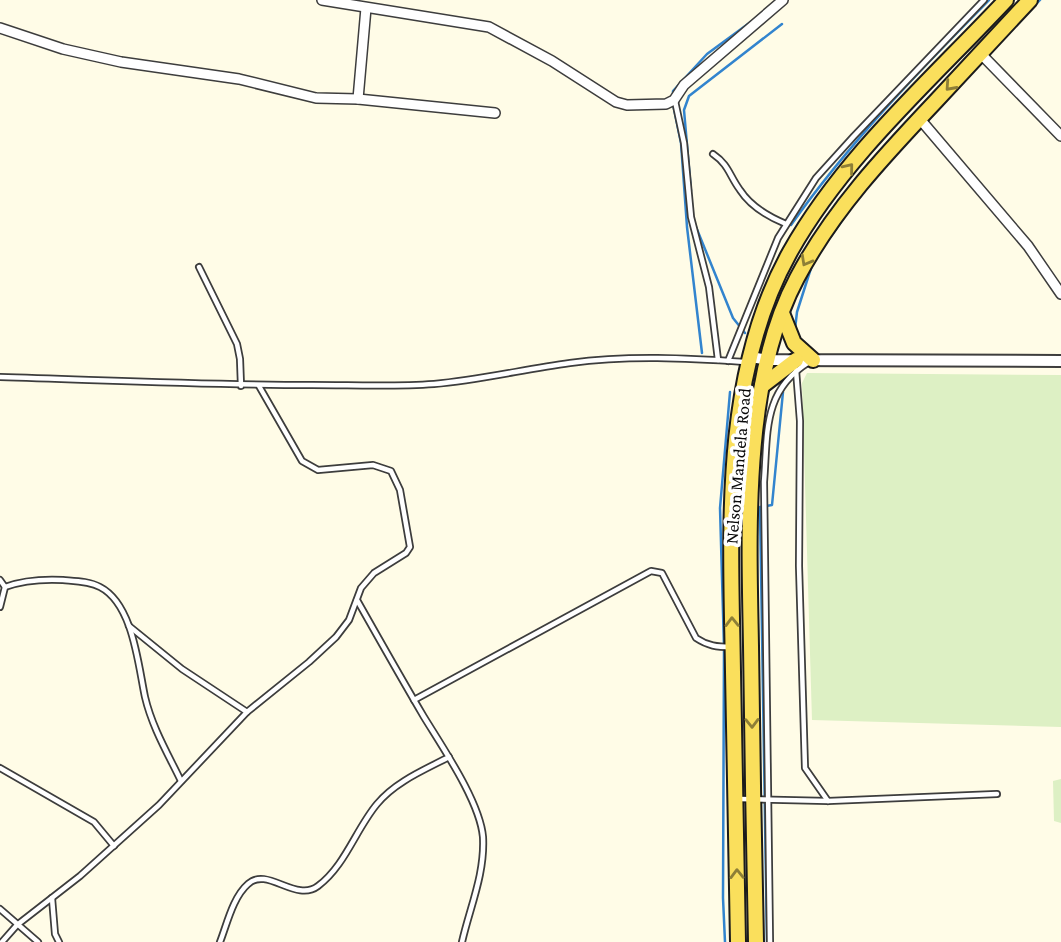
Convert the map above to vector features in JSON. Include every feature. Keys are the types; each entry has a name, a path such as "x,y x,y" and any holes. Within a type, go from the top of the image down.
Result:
{"main road":[{"name":"Nelson Mandela Road","path":"738,942 732,585 735,456 741,402 761,317 790,252 821,203 899,111 1006,0"},
{"name":"Nelson Mandela Road","path":"756,942 760,800 750,520 756,435 768,360 795,281 817,242 844,203 919,118 1030,0"},
{"path":"782,313 794,343 813,360"},
{"path":"762,386 796,365"}],"street":[{"path":"322,0 372,5 489,27 552,61 616,102 650,106 675,99 684,85 783,0"},
{"path":"358,99 372,5"},
{"path":"0,28 63,49 142,66 239,79 316,98 358,99 495,113"},
{"path":"980,54 1061,136"},
{"path":"919,118 1028,246 1061,294"},
{"path":"750,360 796,365 813,360 1061,361"}],"lane":[{"path":"728,361 770,256 786,224 816,178 984,0"},
{"path":"675,99 684,143 691,217 709,287 718,360"},
{"path":"713,154 725,163 740,192 755,207 786,224"},
{"path":"199,267 237,344 241,386"},
{"path":"0,377 241,386 434,384 608,359 750,360"},
{"path":"770,942 760,800 764,482 769,415 780,388 796,365"},
{"path":"796,365 800,421 799,566 805,768 828,801"},
{"path":"2,942 17,925 114,846 159,805 247,712 336,637 349,620 361,587 374,573 406,553 410,547 400,490 391,471 373,464 318,470 302,461 259,386"},
{"path":"414,700 651,571 662,573 696,638 715,647 733,647"},
{"path":"0,580 5,587 0,607"},
{"path":"5,587 39,580 78,581 98,585 109,593 128,625 155,727 181,782"},
{"path":"356,600 449,757 473,805 483,834 483,863 462,942"},
{"path":"128,625 182,668 247,712"},
{"path":"220,942 246,885 253,880 262,880 306,892 315,889 336,868 379,802 409,778 449,757"},
{"path":"0,768 94,822 114,846"},
{"path":"736,799 828,801 996,794"},
{"path":"52,898 55,934 59,942"},
{"path":"0,909 38,942"}],"green space":[{"path":"807,373 1061,375 1061,727 812,720 802,383"},
{"path":"1061,779 1061,823 1054,821 1053,781"}],"waterway":[{"path":"791,225 861,136 989,0"},
{"path":"1011,30 1040,0"},
{"path":"673,97 673,91 707,54 752,21"},
{"path":"691,191 684,110 689,96 782,24"},
{"path":"673,104 681,143 687,227 702,353"},
{"path":"817,256 843,219"},
{"path":"694,222 733,318 745,333"},
{"path":"795,329 797,312 812,265"},
{"path":"725,942 724,647 720,508 730,392"},
{"path":"767,942 760,507 772,505 783,392"}]}
